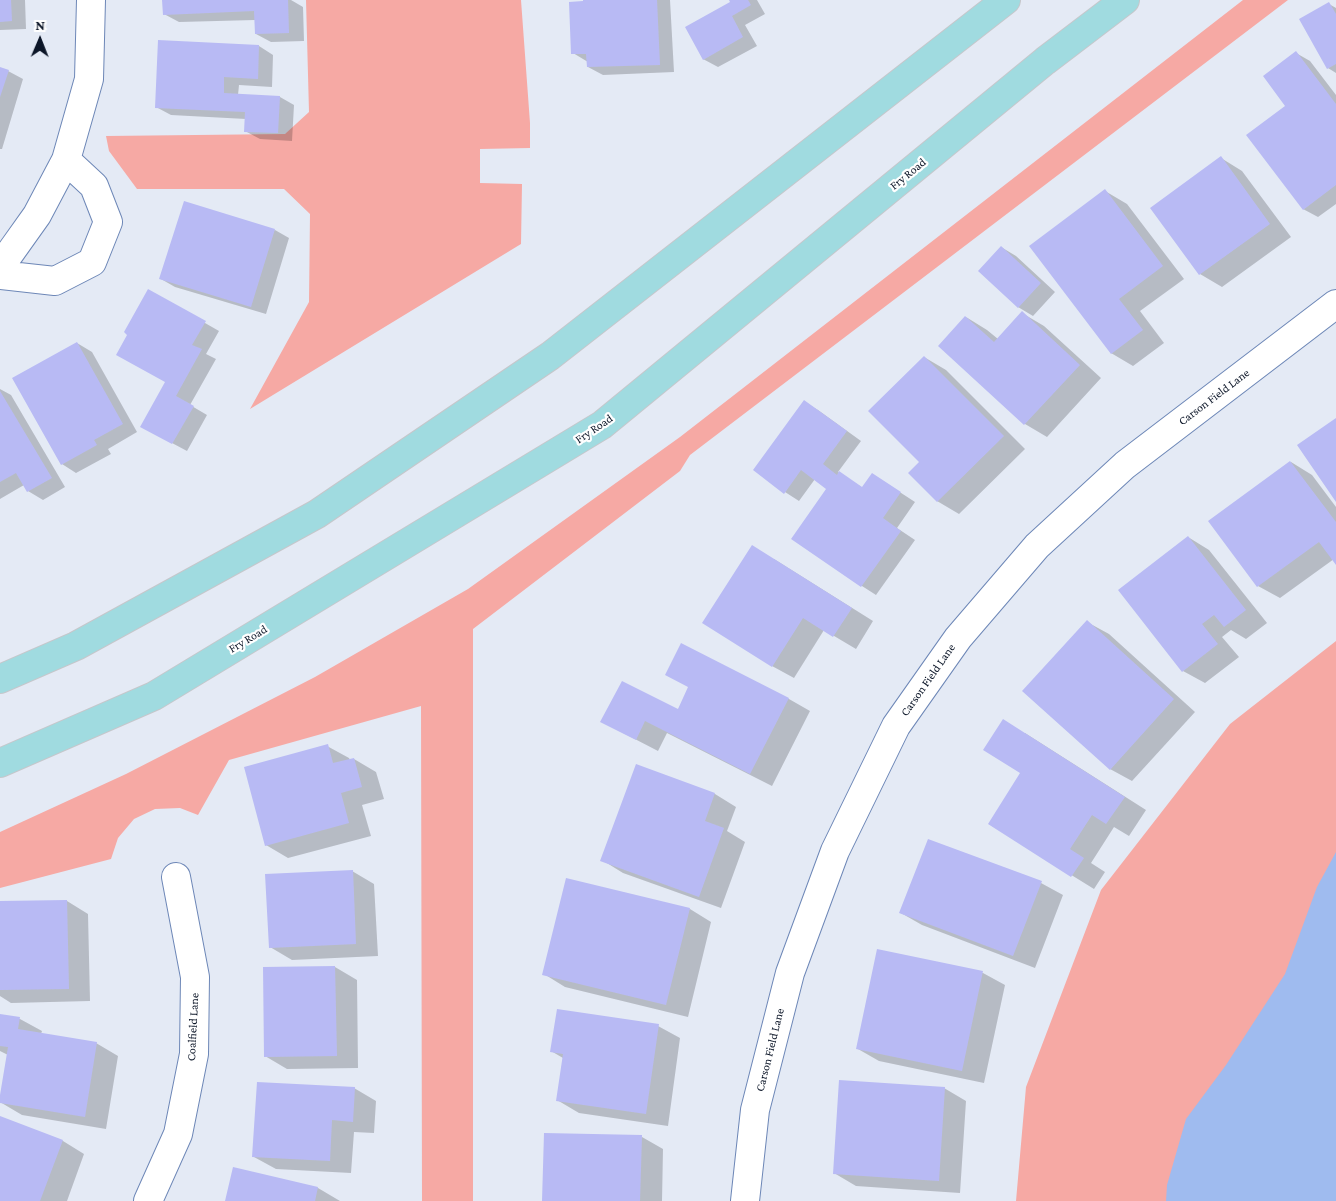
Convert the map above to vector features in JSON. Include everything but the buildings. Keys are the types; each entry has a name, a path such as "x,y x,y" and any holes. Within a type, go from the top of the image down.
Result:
{"main road":[{"path":"0,679 76,646 334,503 550,356 1006,0"},
{"name":"Fry Road","path":"0,764 154,696 602,425 1045,61 1125,0"}],"street":[{"path":"0,266 37,215 66,160 89,79 91,0"},
{"path":"0,275 55,281 92,262 108,222 94,186 66,160"},
{"name":"Carson Field Lane","path":"745,1201 755,1110 790,973 835,851 896,726 958,638 1037,546 1125,465 1336,304"},
{"name":"Coalfield Lane","path":"148,1201 178,1134 194,1054 195,977 176,877"}],"shaded area":[{"path":"306,0 521,0 530,123 530,148 480,149 480,183 522,184 521,244 250,409 309,302 310,214 284,189 137,189 109,151 106,136 285,134 309,112"},
{"path":"1243,0 1288,0 690,455 680,471 473,629 473,1201 422,1201 421,706 229,760 198,815 180,808 155,809 134,819 118,838 111,859 0,888 0,832 126,774 315,677 468,589 680,437"},
{"path":"1336,641 1336,1201 1016,1201 1026,1087 1101,890 1230,724"}],"water":[{"path":"1336,852 1336,1201 1166,1201 1167,1185 1186,1119 1226,1065 1285,974 1317,887"}]}
